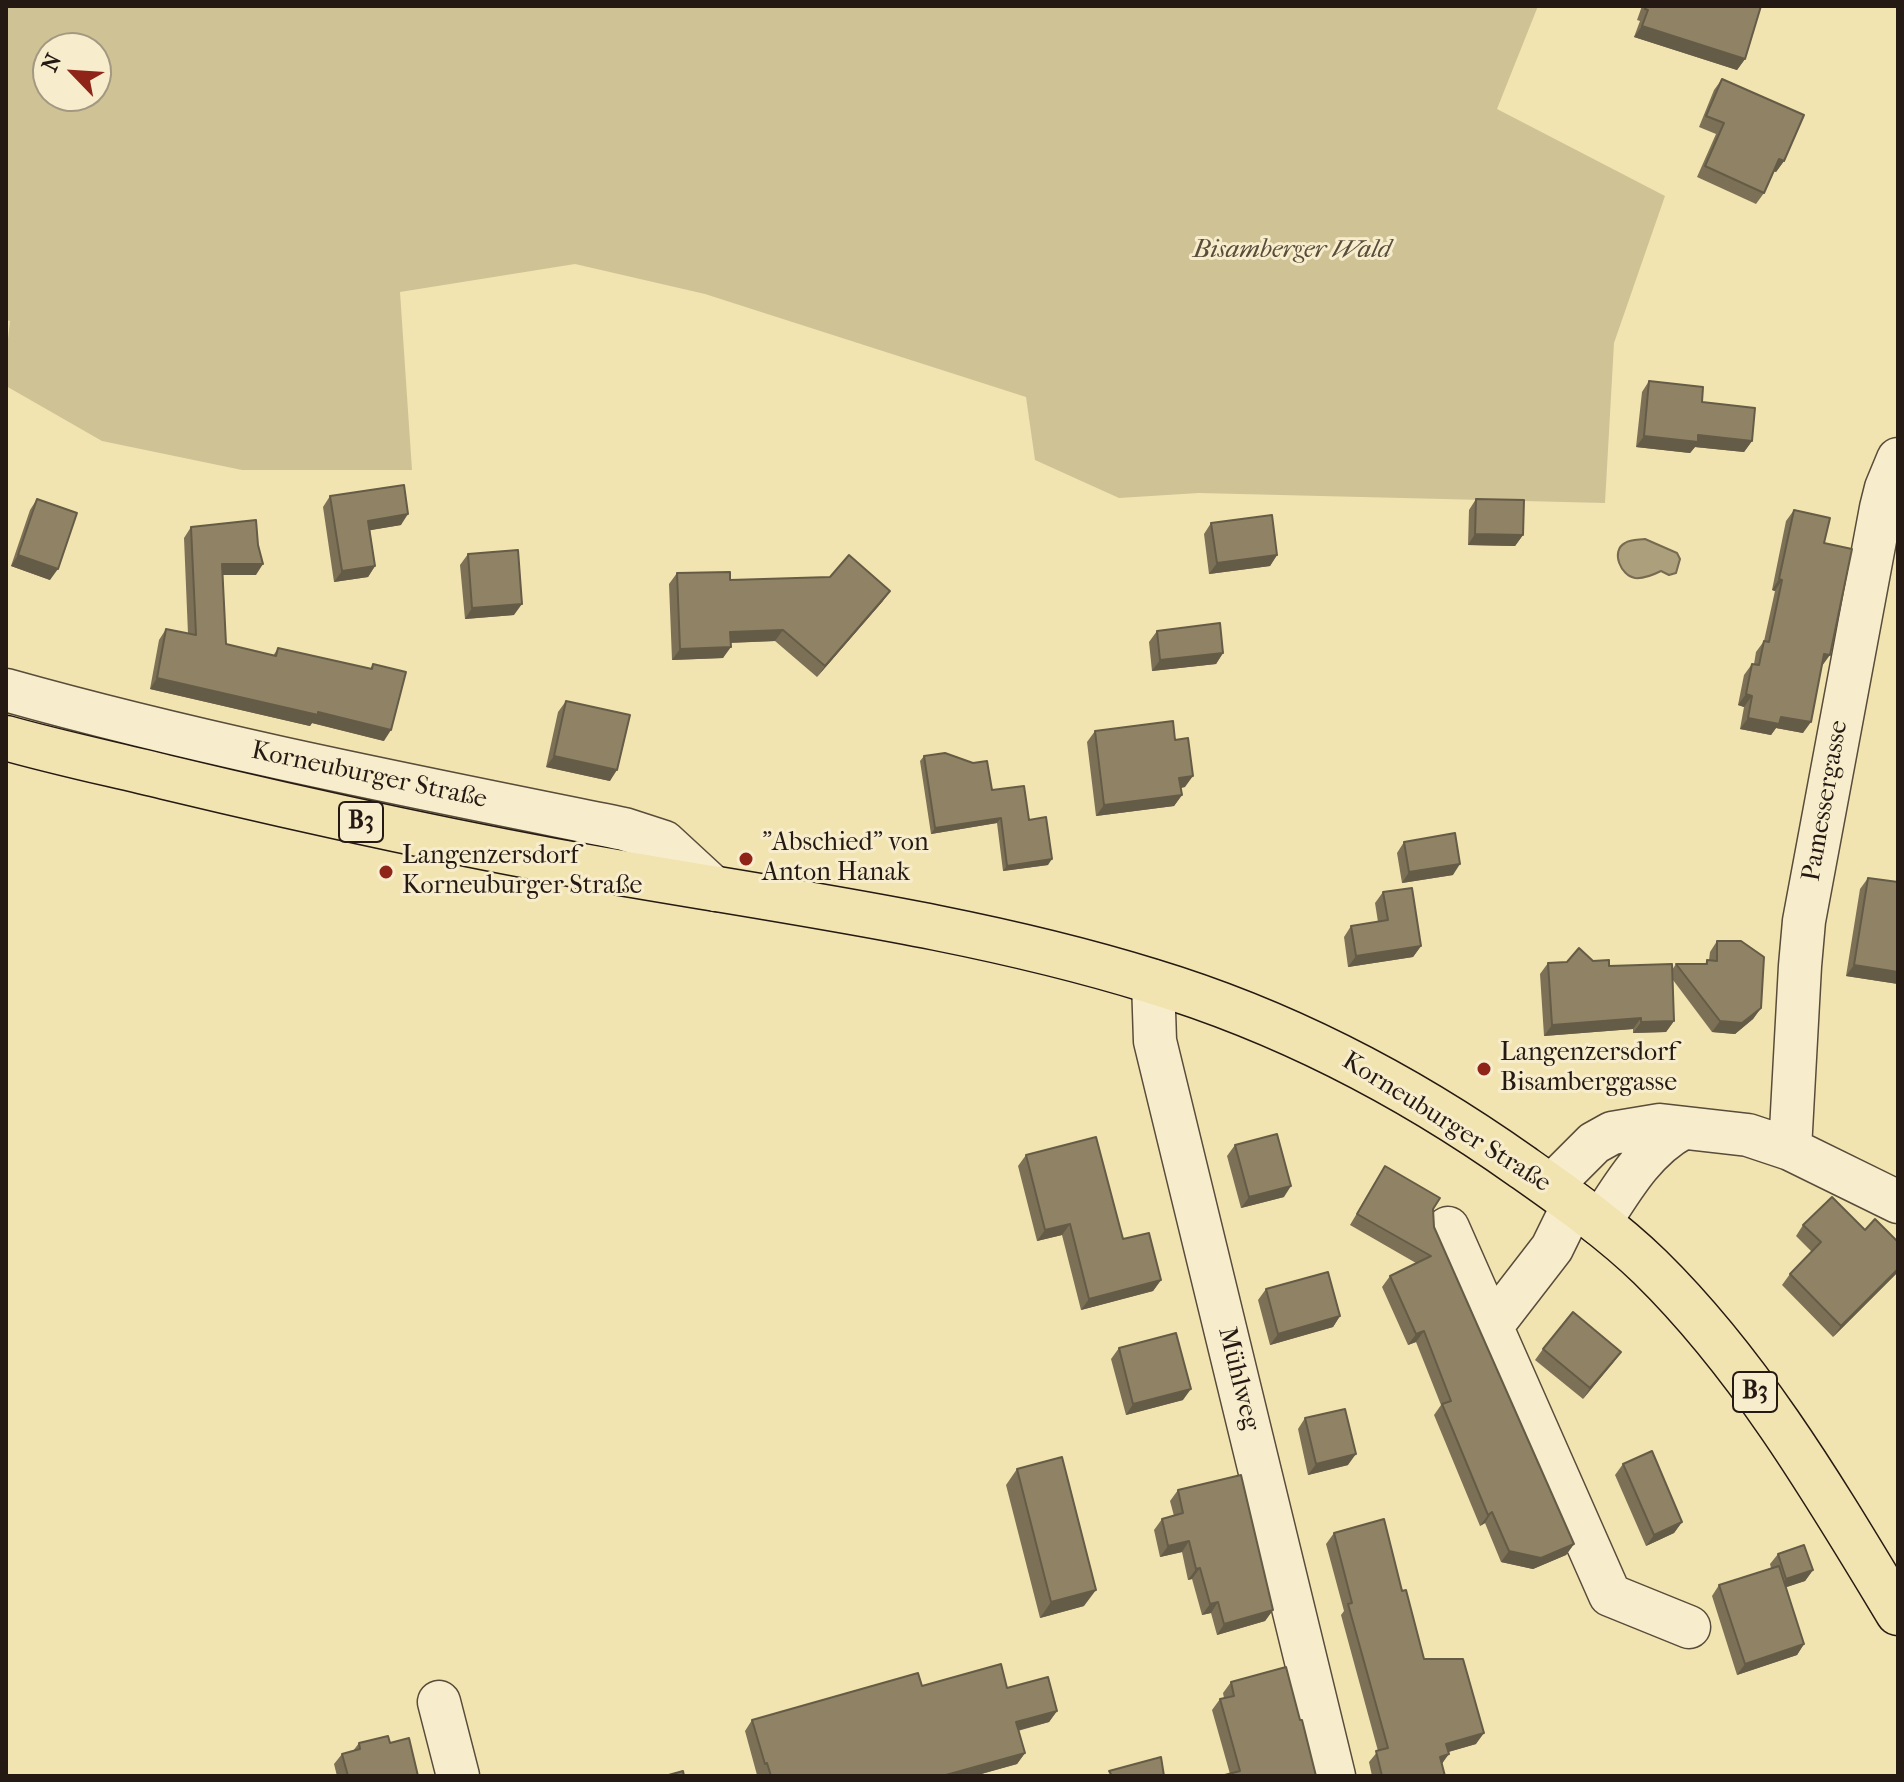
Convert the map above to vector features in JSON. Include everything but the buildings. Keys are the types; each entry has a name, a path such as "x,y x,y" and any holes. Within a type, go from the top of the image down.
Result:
{"main road":[{"name":"Korneuburger Straße","path":"6,738 396,830 958,933 1067,957 1153,981 1276,1027 1350,1062 1466,1129 1575,1205 1645,1262 1716,1338 1814,1477 1898,1613"}],"street":[{"name":"Pamessergasse","path":"1790,1149 1804,921 1881,508 1898,459"},
{"name":"Korneuburger Straße","path":"6,690 65,707 323,768 624,829 664,842 716,890"},
{"name":"Mühlweg","path":"1153,981 1155,1041 1334,1776"},
{"path":"1575,1205 1565,1172 1594,1143 1612,1133 1660,1125 1748,1135 1790,1149 1898,1202"},
{"path":"1491,1327 1552,1248 1575,1205 1633,1173 1656,1146 1683,1128"},
{"path":"1448,1228 1610,1595 1689,1627"},
{"path":"439,1702 458,1776"}],"green space":[{"name":"Bisamberger Wald","path":"6,6 1538,6 1497,109 1665,196 1614,343 1605,503 1199,493 1119,498 1035,460 1026,397 705,294 575,264 400,292 412,470 242,470 102,441 6,386 10,321 6,320"}],"shaded area":[{"path":"1645,539 1677,553 1680,559 1676,573 1669,575 1661,571 1638,578 1625,573 1619,563 1618,552 1625,543"}],"place":[{"name":"\"Abschied\" von Anton Hanak","path":"746,859"},
{"name":"Langenzersdorf Korneuburger Straße","path":"386,872"},
{"name":"Langenzersdorf Bisamberggasse","path":"1484,1069"}]}
